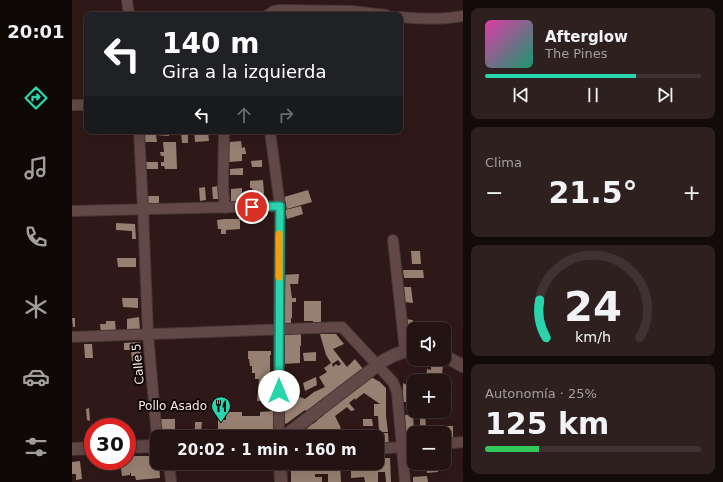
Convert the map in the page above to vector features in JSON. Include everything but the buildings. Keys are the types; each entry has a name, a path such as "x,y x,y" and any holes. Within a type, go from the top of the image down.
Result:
{"main road":[{"path":"293,430 378,365 390,357 407,351"},
{"path":"451,360 463,366"},
{"path":"136,447 150,446"},
{"path":"72,449 84,448"},
{"path":"280,470 281,482"}],"street":[{"path":"127,0 129,12"},
{"path":"272,12 278,10 360,12"},
{"path":"403,17 450,18 463,16"},
{"path":"72,105 84,105"},
{"name":"Calle 5","path":"139,134 148,334 156,430"},
{"path":"224,134 223,188 225,208"},
{"path":"270,134 280,206 278,329 279,430"},
{"path":"72,212 280,206"},
{"path":"393,240 407,336"},
{"path":"72,337 342,327 393,382 397,392 405,482"},
{"path":"451,443 463,442"},
{"path":"384,448 407,447"},
{"path":"169,470 170,482"}],"slow traffic":[{"path":"279,234 279,277"}],"place":[{"name":"Pollo Asado","path":"221,423"}],"route":[{"path":"252,207 280,206 278,329 279,391"}]}
